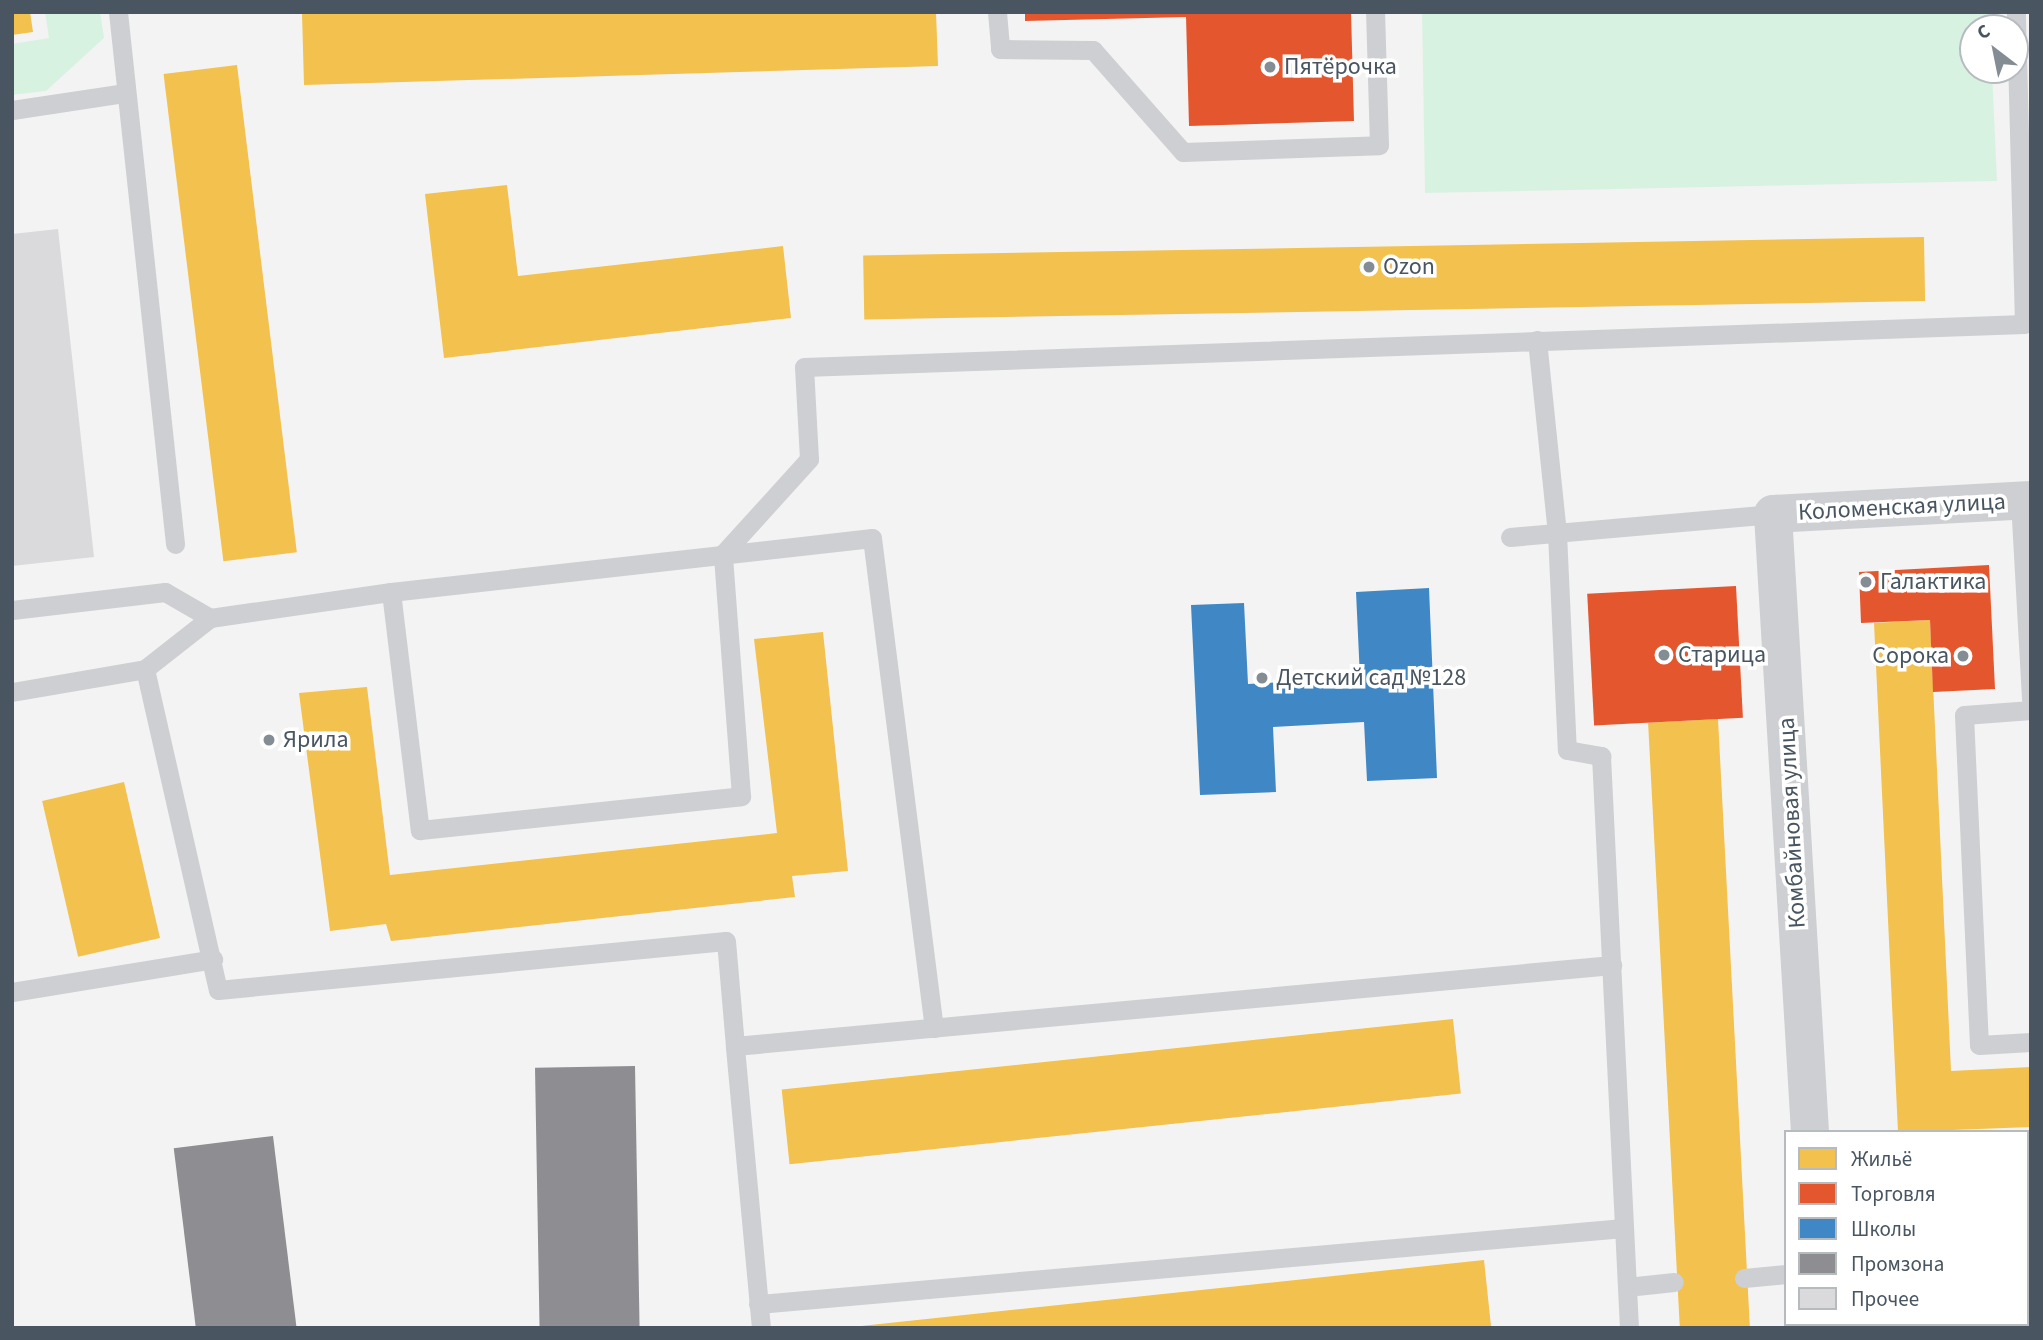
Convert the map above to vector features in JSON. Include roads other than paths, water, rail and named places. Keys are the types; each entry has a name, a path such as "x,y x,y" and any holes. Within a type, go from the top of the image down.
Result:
{"street":[{"name":"Коломенская улица","path":"1773,514 2025,500"},
{"name":"Комбайновая улица","path":"1773,514 1810,1130"}],"lane":[{"path":"118,12 124,93 175,544"},
{"path":"996,12 1000,48 1093,50 1183,152 1379,145 1375,12"},
{"path":"391,592 420,830 741,796 723,554 809,460 804,367 2024,324 2016,12"},
{"path":"12,110 124,93"},
{"path":"1537,340 1557,533 1567,750 1601,756 1629,1328"},
{"path":"2025,500 2031,700"},
{"path":"1510,537 1773,514"},
{"path":"12,692 145,670 210,618 391,592 872,538 934,1028"},
{"path":"12,610 165,592 210,618"},
{"path":"145,670 218,990 726,941 761,1328"},
{"path":"2031,710 1964,715 1979,1045 2031,1042"},
{"path":"12,992 213,959"},
{"path":"735,1046 1612,964"},
{"path":"758,1304 1624,1228"},
{"path":"1744,1278 1784,1274"},
{"path":"1627,1287 1674,1282"}],"place":[{"name":"Пятёрочка","path":"1270,67"},
{"name":"Ozon","path":"1369,267"},
{"name":"Галактика","path":"1866,582"},
{"name":"Старица","path":"1664,655"},
{"name":"Сорока","path":"1963,656"},
{"name":"Детский сад №128","path":"1262,678"},
{"name":"Ярила","path":"269,740"}]}
